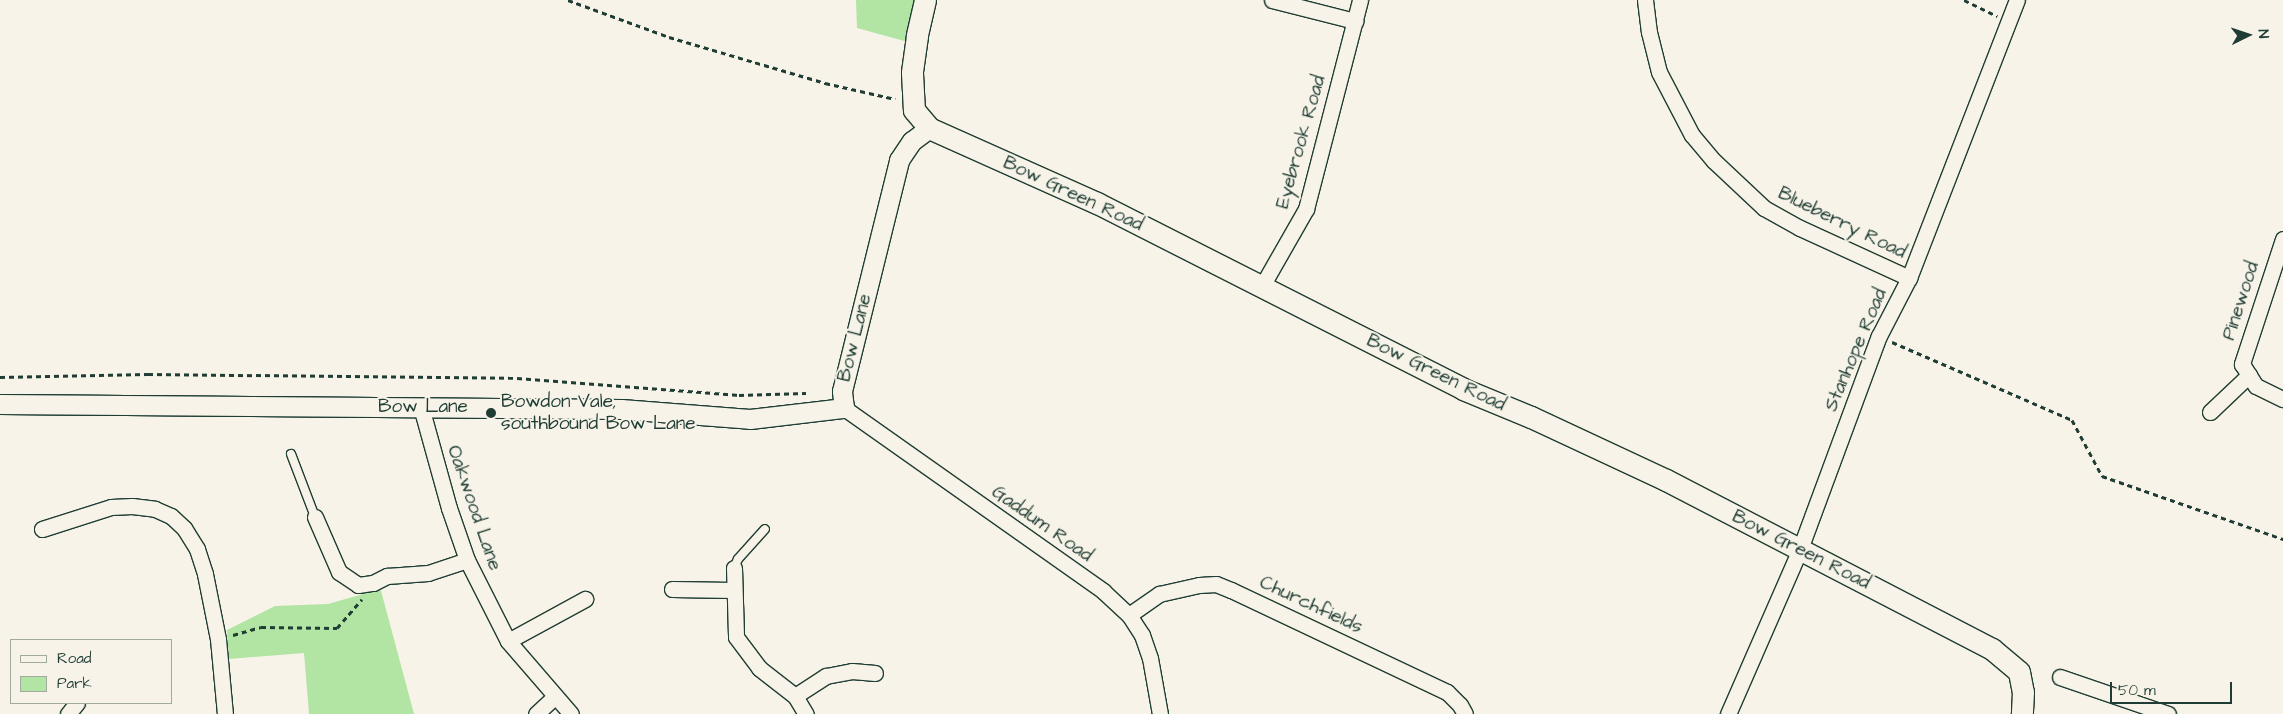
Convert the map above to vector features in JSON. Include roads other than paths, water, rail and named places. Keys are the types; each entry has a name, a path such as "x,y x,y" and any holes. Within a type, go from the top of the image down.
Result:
{"main road":[{"name":"Bow Green Road","path":"925,0 917,36 912,73 914,110 929,128 1097,204 1454,385 1531,417 1666,480 1992,649 2019,672 2023,692 2022,714"}],"street":[{"path":"1272,0 1354,21"},
{"name":"Eyebrook Road","path":"1262,286 1306,209 1360,0"},
{"name":"Blueberry Road","path":"1645,0 1649,32 1659,72 1692,135 1714,161 1764,208 1800,228 1909,278"},
{"name":"Stanhope Road","path":"1728,714 1800,549 1879,336 1909,278 2017,0"},
{"name":"Bow Lane","path":"0,404 620,409 750,420 844,408 842,391 899,160 912,141 929,128"},
{"name":"Pinewood","path":"2249,375 2242,364 2283,239"},
{"path":"2210,412 2249,375 2256,386 2283,399"},
{"name":"Oakwood Lane","path":"421,407 449,508 467,560 508,640 570,714"},
{"name":"Gaddum Road","path":"844,408 1103,591 1129,615 1142,635 1150,658 1160,714"},
{"path":"42,528 110,507 132,506 155,509 170,516 184,528 196,549 205,574 218,639 225,714"},
{"path":"316,517 339,572 358,585 370,584 386,576 428,572 467,560"},
{"path":"734,568 733,590 736,637 759,668 795,696 806,714"},
{"name":"Churchfields","path":"1129,615 1159,594 1192,586 1216,584 1447,692 1460,705 1465,714"},
{"path":"672,590 733,590"},
{"path":"508,640 584,599"},
{"path":"795,696 826,676 852,671 875,673"},
{"path":"2060,677 2168,714"},
{"path":"536,714 554,697"}],"lane":[{"path":"291,454 316,517"},
{"path":"734,568 738,560 765,529"}],"place":[{"name":"Bowdon Vale, southbound Bow Lane","path":"491,413"}]}
